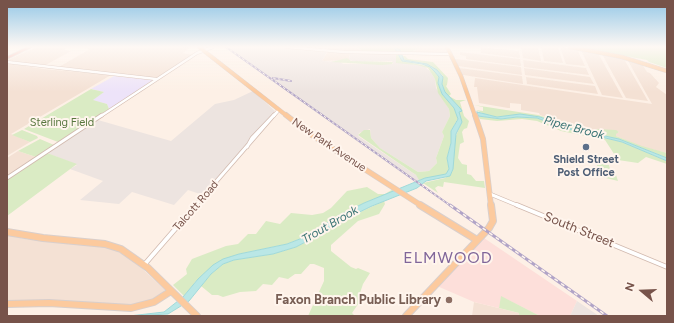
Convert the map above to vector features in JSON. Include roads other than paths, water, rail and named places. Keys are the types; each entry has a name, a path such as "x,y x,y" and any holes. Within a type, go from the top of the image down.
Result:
{"main road":[{"name":"New Park Avenue","path":"218,62 310,134 477,240"},
{"path":"406,316 492,223 483,139 454,62"},
{"path":"638,62 667,71"},
{"path":"7,232 35,237 110,245 126,252 144,265 197,316"},
{"path":"7,304 49,303 131,308 154,302 171,291"}],"street":[{"path":"8,62 157,79"},
{"path":"7,178 157,79 185,62"},
{"name":"Talcott Road","path":"144,265 279,110"},
{"name":"South Street","path":"490,194 667,267"}],"water":[{"name":"Trout Brook","path":"409,62 427,64 437,70 443,77 442,84 445,92 462,111 459,112 462,122 456,134 453,169 450,176 426,181 417,188 372,206 337,223 296,247 273,254 234,260 223,264 211,274 189,301 168,314 129,316 164,312 183,297 198,279 213,265 223,259 239,254 287,244 310,235 334,218 364,203 425,178 446,174 449,169 447,158 451,143 451,131 458,119 454,108 442,94 438,83 439,77 430,67"},
{"path":"477,112 497,117 520,114 540,117 572,129 619,139 667,158 667,161 622,142 564,128 537,118 517,117 501,119 478,116"}],"railway":[{"path":"247,62 451,206"},
{"path":"273,78 291,81"},
{"path":"450,205 607,316"}],"place":[{"name":"Shield Street Post Office","path":"586,147"},
{"name":"Faxon Branch Public Library","path":"449,300"}],"district":[{"name":"ELMWOOD","path":"448,258"}],"park label":[{"name":"Sterling Field","path":"62,123"}],"water label":[{"name":"Piper Brook","path":"574,128"}]}
